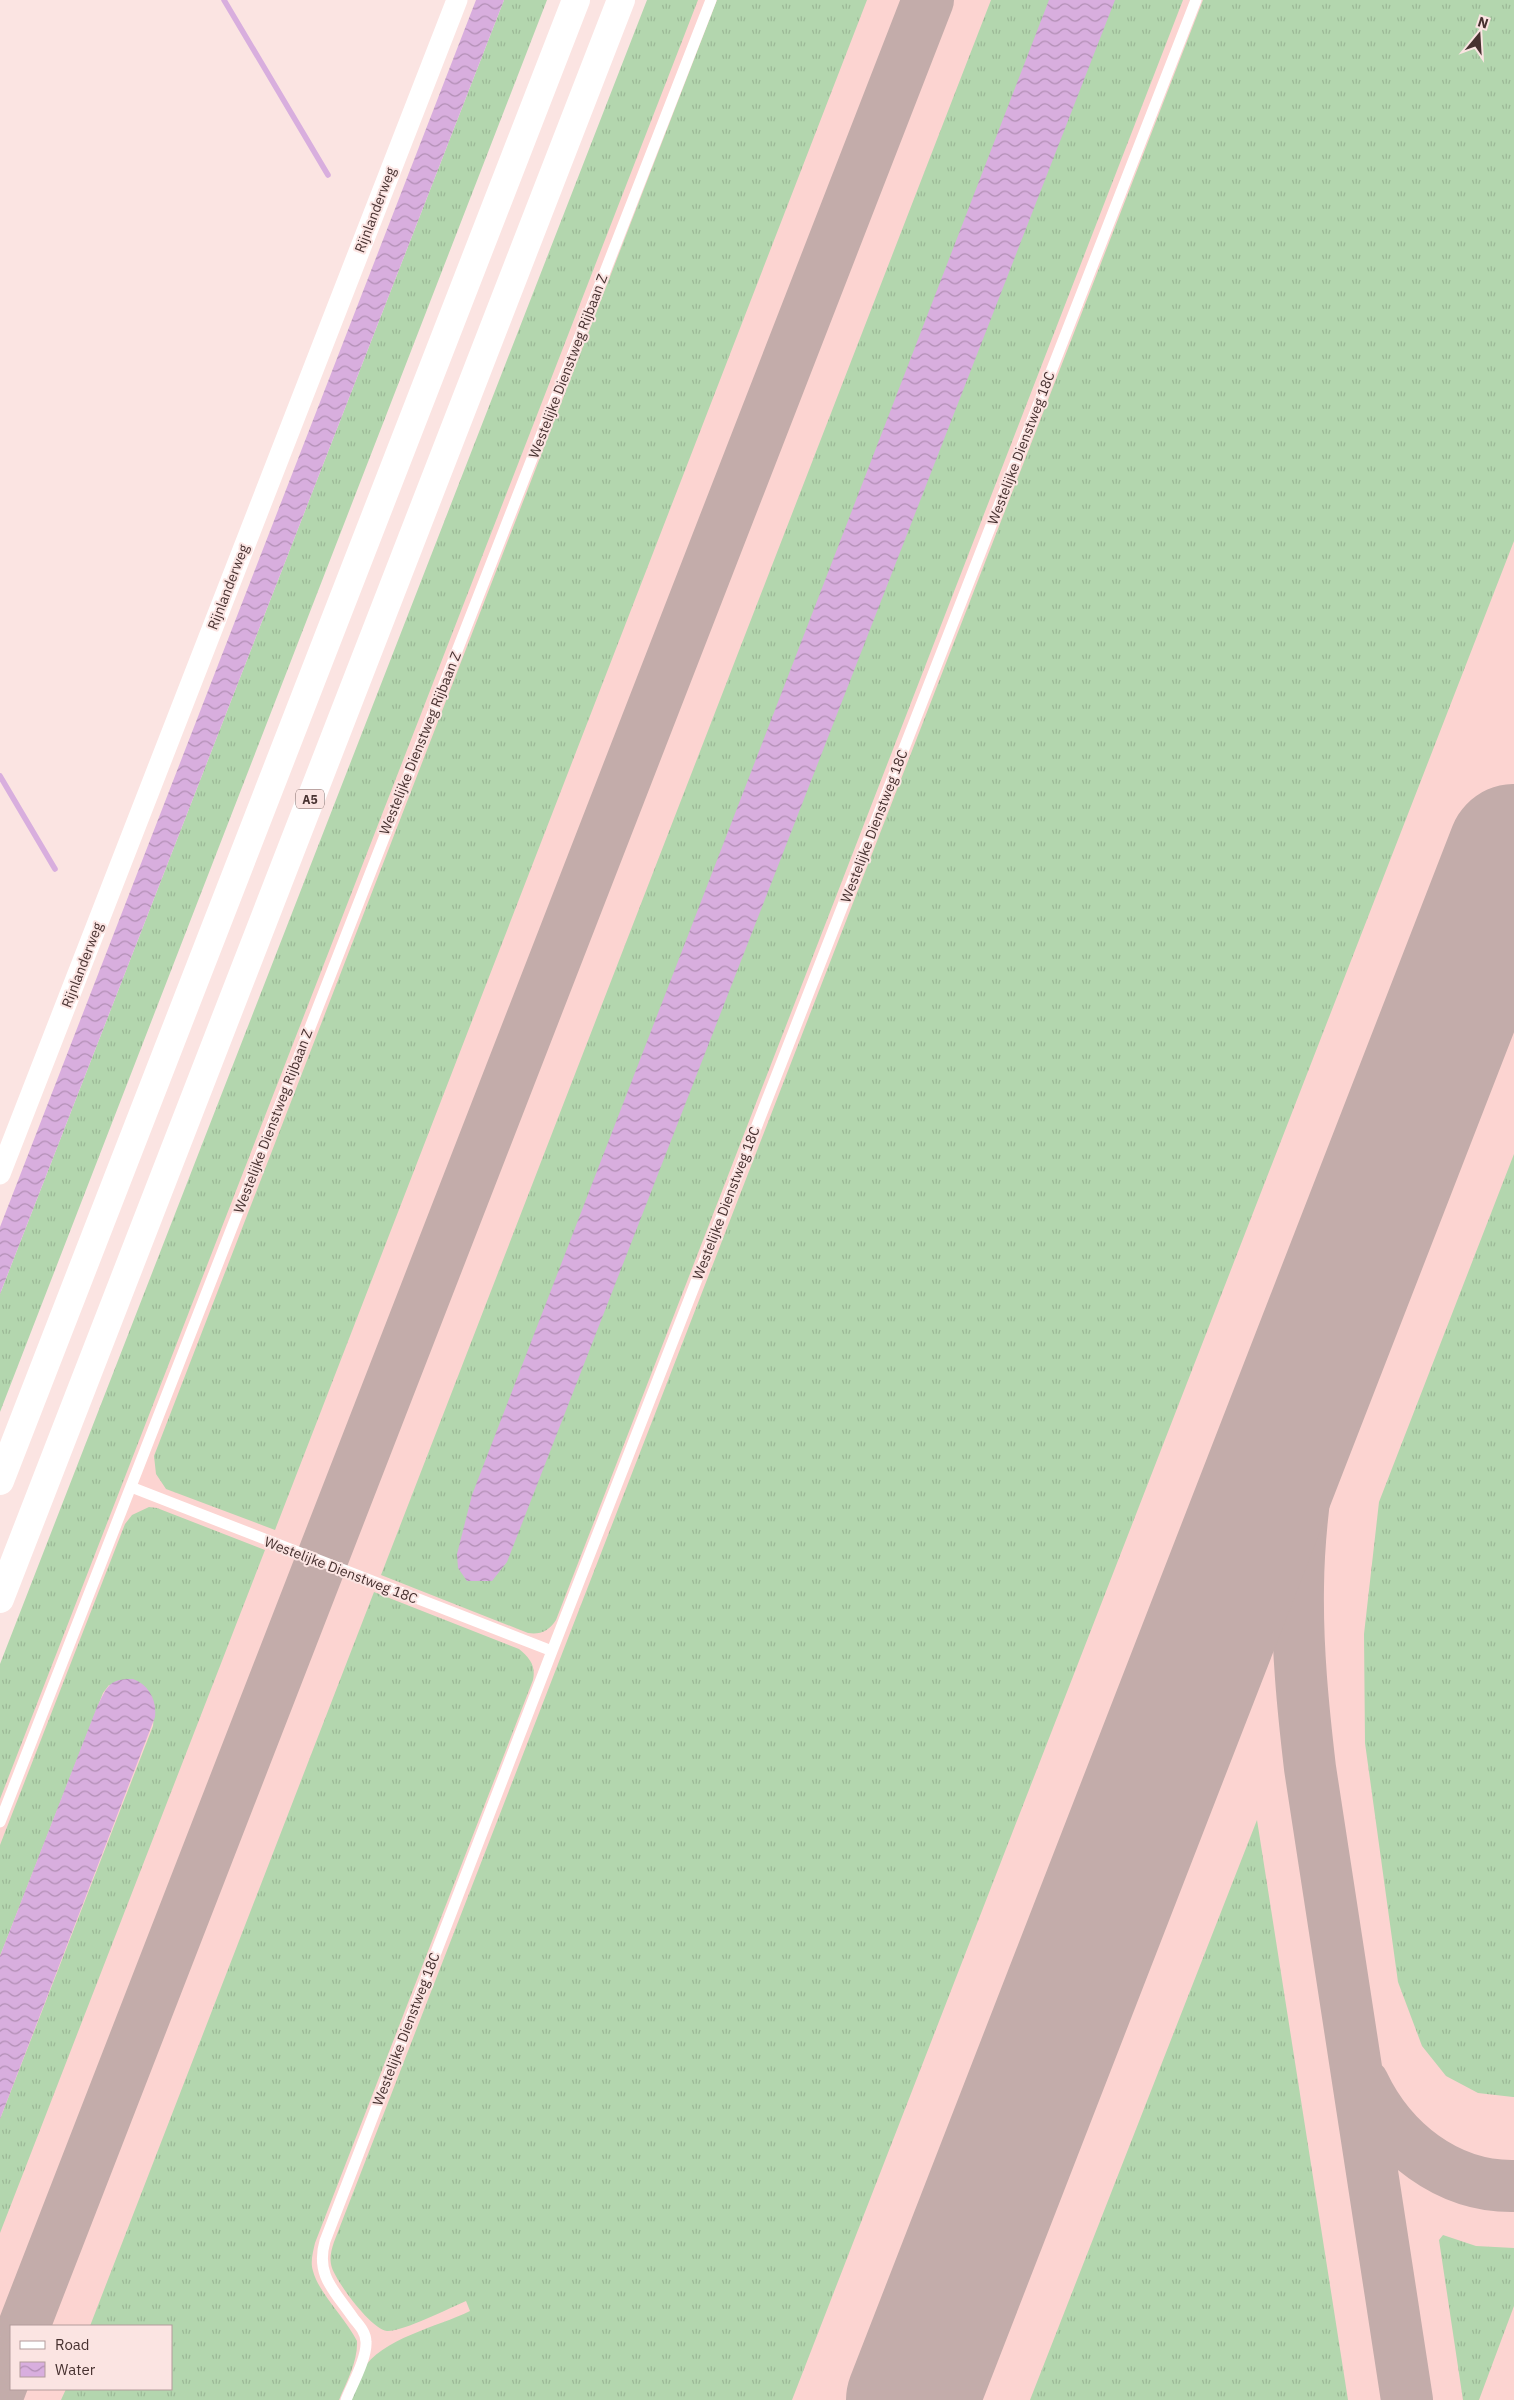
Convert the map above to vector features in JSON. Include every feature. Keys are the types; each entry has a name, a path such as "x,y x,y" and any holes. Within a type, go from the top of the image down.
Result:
{"highway":[{"path":"0,1481 576,0"},
{"name":"A5","path":"0,1599 621,0"}],"street":[{"name":"Rijnlanderweg","path":"0,1174 457,0"}],"lane":[{"name":"Westelijke Dienstweg Rijbaan Z","path":"0,1822 710,0"},
{"name":"Westelijke Dienstweg 18C","path":"346,2400 364,2354 366,2343 364,2332 328,2282 322,2268 321,2254 325,2241 552,1652 1196,0"},
{"name":"Westelijke Dienstweg 18C","path":"131,1487 552,1652"}],"shaded area":[{"path":"693,0 1514,0 1514,2400 0,2400 0,1787"}],"green space":[{"path":"504,0 547,0 0,1412 0,1294"},
{"path":"647,0 698,0 0,1799 0,1664"},
{"path":"717,0 867,0 275,1530 166,1489 156,1474 154,1456"},
{"path":"991,0 1183,0 556,1620 544,1631 528,1633 381,1575"},
{"path":"1203,0 1514,0 1514,541 792,2400 351,2400 362,2371 382,2350 411,2335 470,2311 466,2301 403,2328 387,2331 380,2328 372,2323 356,2305 335,2275 331,2261 333,2245"},
{"path":"1514,1154 1513,2097 1478,2093 1446,2076 1422,2046 1398,1982 1365,1743 1364,1634 1379,1502"},
{"path":"149,1507 157,1508 265,1550 0,2233 0,2119 153,1726 155,1706 109,1685 103,1693 0,1956 0,1845 125,1524 132,1515"},
{"path":"374,1592 519,1649 533,1666 533,1680 315,2243 312,2264 316,2279 320,2288 357,2341 356,2356 339,2400 61,2400 66,2390 172,2390 172,2325 90,2325"},
{"path":"1257,1820 1348,2400 1030,2400"},
{"path":"1443,2235 1476,2246 1514,2248 1514,2306 1479,2400 1463,2400 1439,2240"}],"water":[{"path":"476,0 504,0 0,1294 0,1227"},
{"path":"1049,0 1115,0 507,1562 492,1581 467,1581 458,1568 457,1554 472,1495"},
{"path":"133,1679 148,1689 151,1694 155,1705 155,1717 0,2119 0,1956 103,1694 114,1682"}],"waterway":[{"path":"224,0 328,175"},
{"path":"0,776 55,869"}],"taxiway":[{"path":"24,2325 928,0"},
{"path":"1350,1271 1315,1428 1303,1507 1298,1587 1300,1655 1310,1768 1407,2400"},
{"path":"1363,2083 1389,2124 1405,2142 1424,2157 1466,2179 1489,2184 1514,2186"},
{"path":"0,2389 10,2363"}],"runway":[{"path":"912,2400 1514,850"}]}
